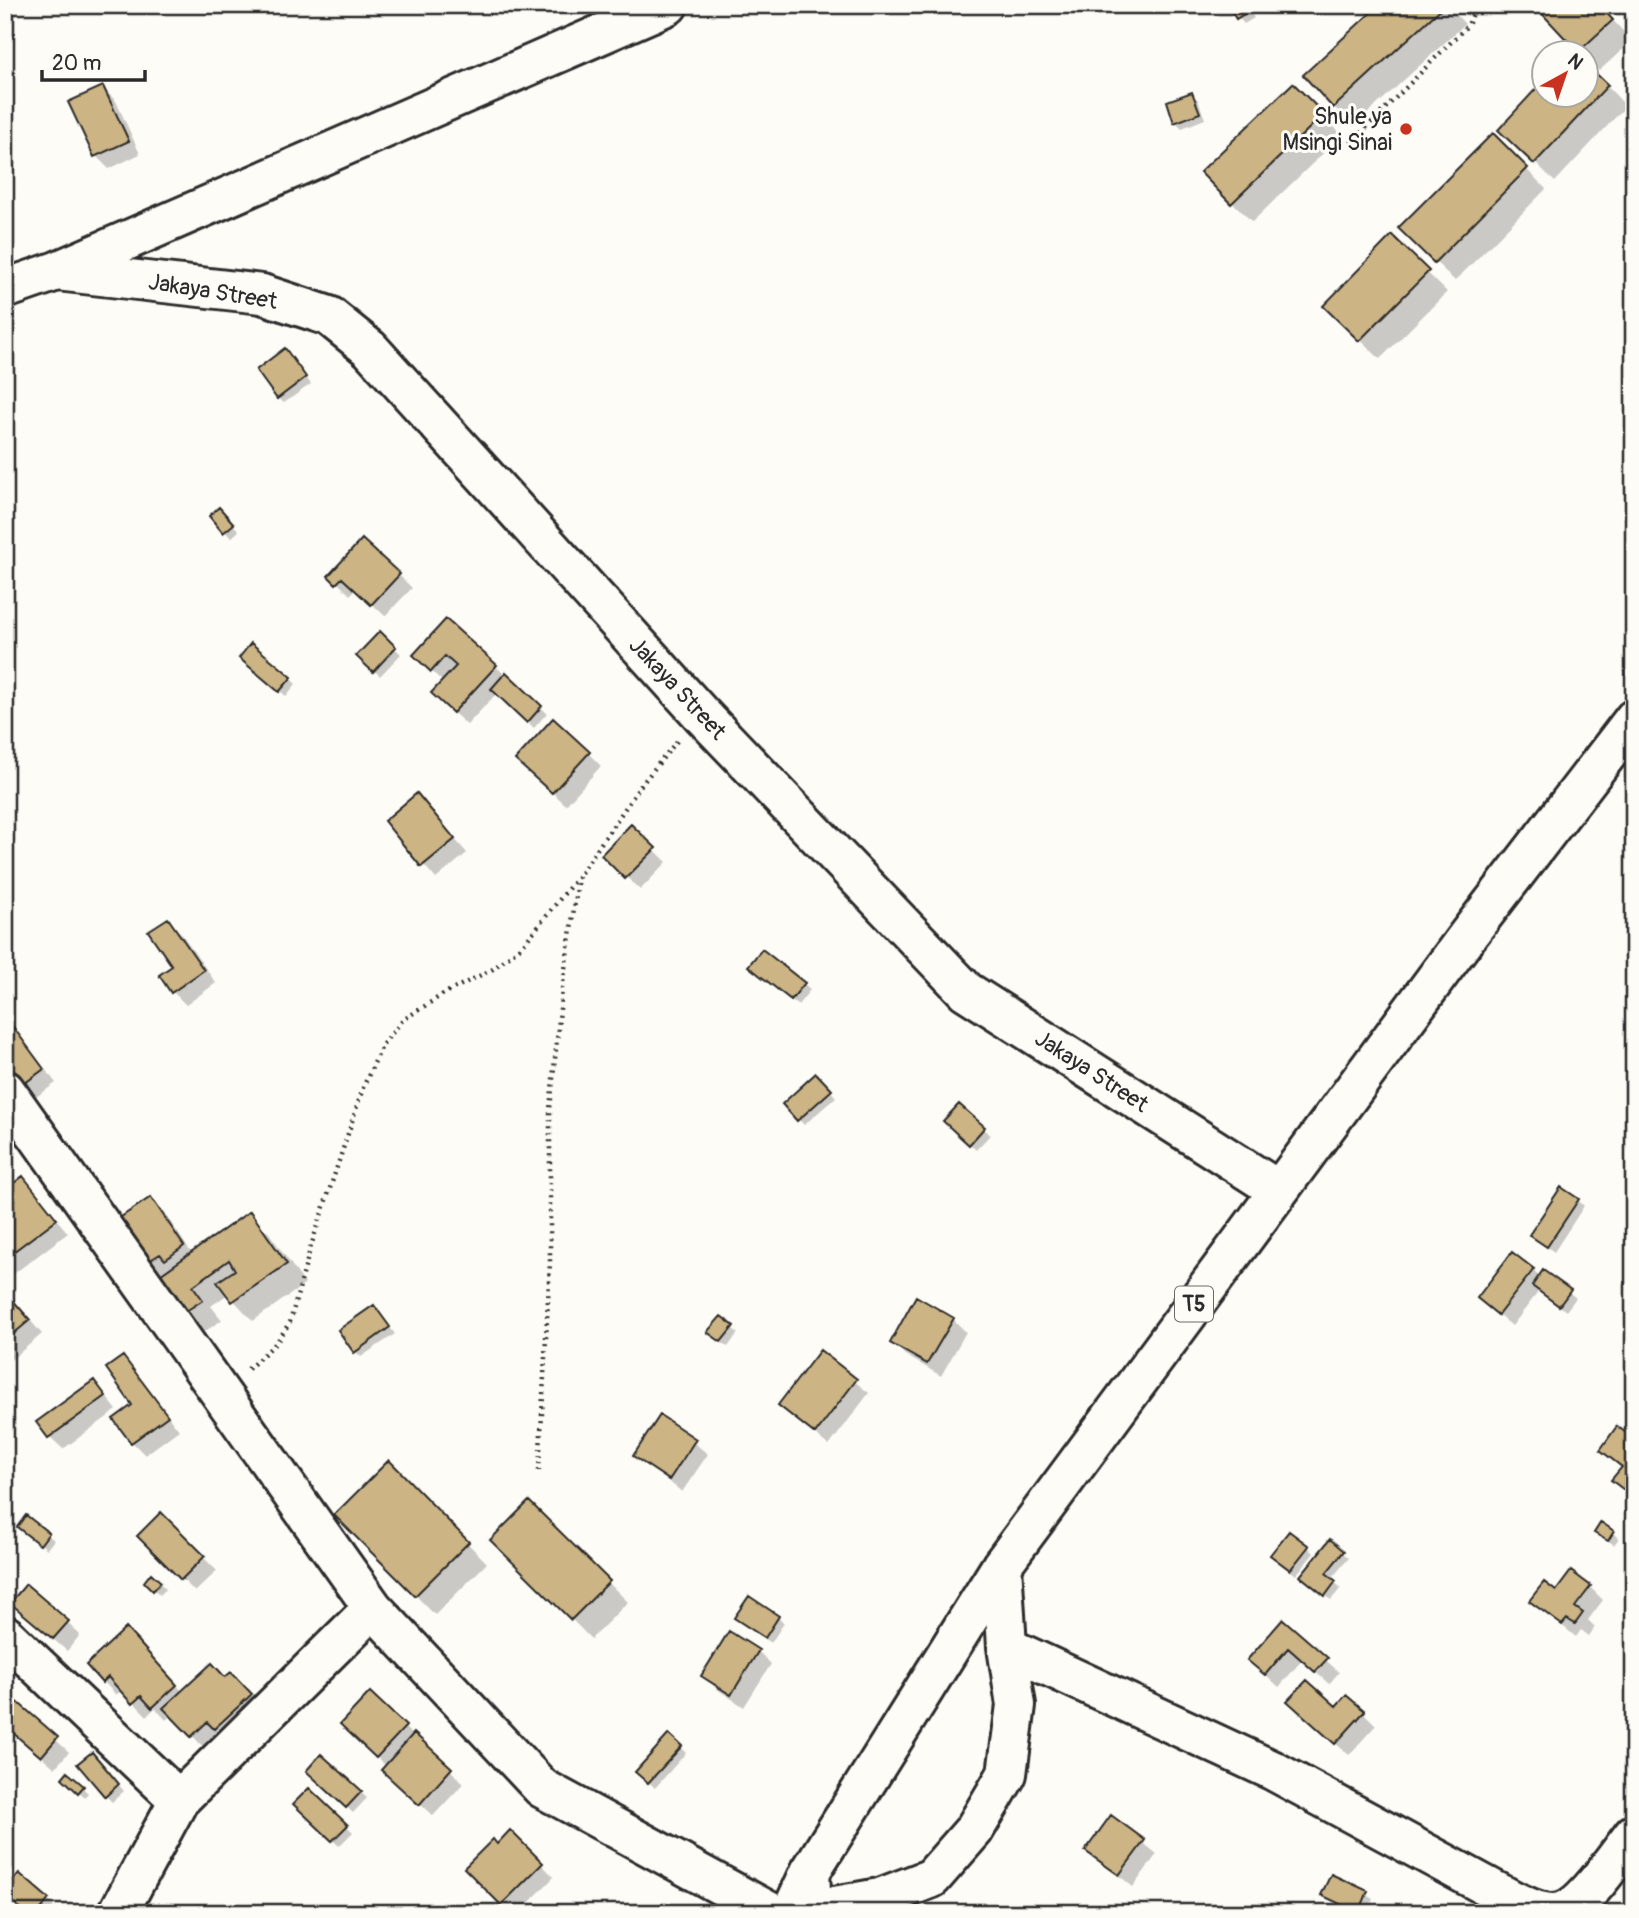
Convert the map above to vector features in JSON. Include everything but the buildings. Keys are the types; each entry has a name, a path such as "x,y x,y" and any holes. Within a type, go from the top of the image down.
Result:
{"main road":[{"path":"5,289 58,271 668,5"},
{"name":"Jakaya Street","path":"58,271 262,294 329,316 370,349 701,714 966,991 1278,1190"},
{"name":"T5","path":"791,1913 810,1872 1002,1565 1468,935 1634,719"},
{"path":"5,1090 373,1608 542,1788 772,1913"},
{"path":"810,1872 812,1910 880,1898 932,1878 974,1830 1007,1774 1016,1705 1007,1647 1002,1565"},
{"path":"118,1913 178,1800 373,1608"},
{"path":"5,1634 178,1800"},
{"path":"1007,1647 1272,1770 1514,1901 1542,1913 1560,1913 1577,1905 1634,1834"}],"path":[{"path":"1351,143 1468,25 1477,5"},
{"path":"222,1394 277,1342 290,1322 311,1246 364,1085 383,1044 403,1020 445,993 493,969 523,945 580,874 641,785 701,714"},
{"path":"539,1471 550,1262 550,1109 562,989 580,874"}],"place":[{"name":"Shule ya Msingi Sinai","path":"1406,129"}]}
